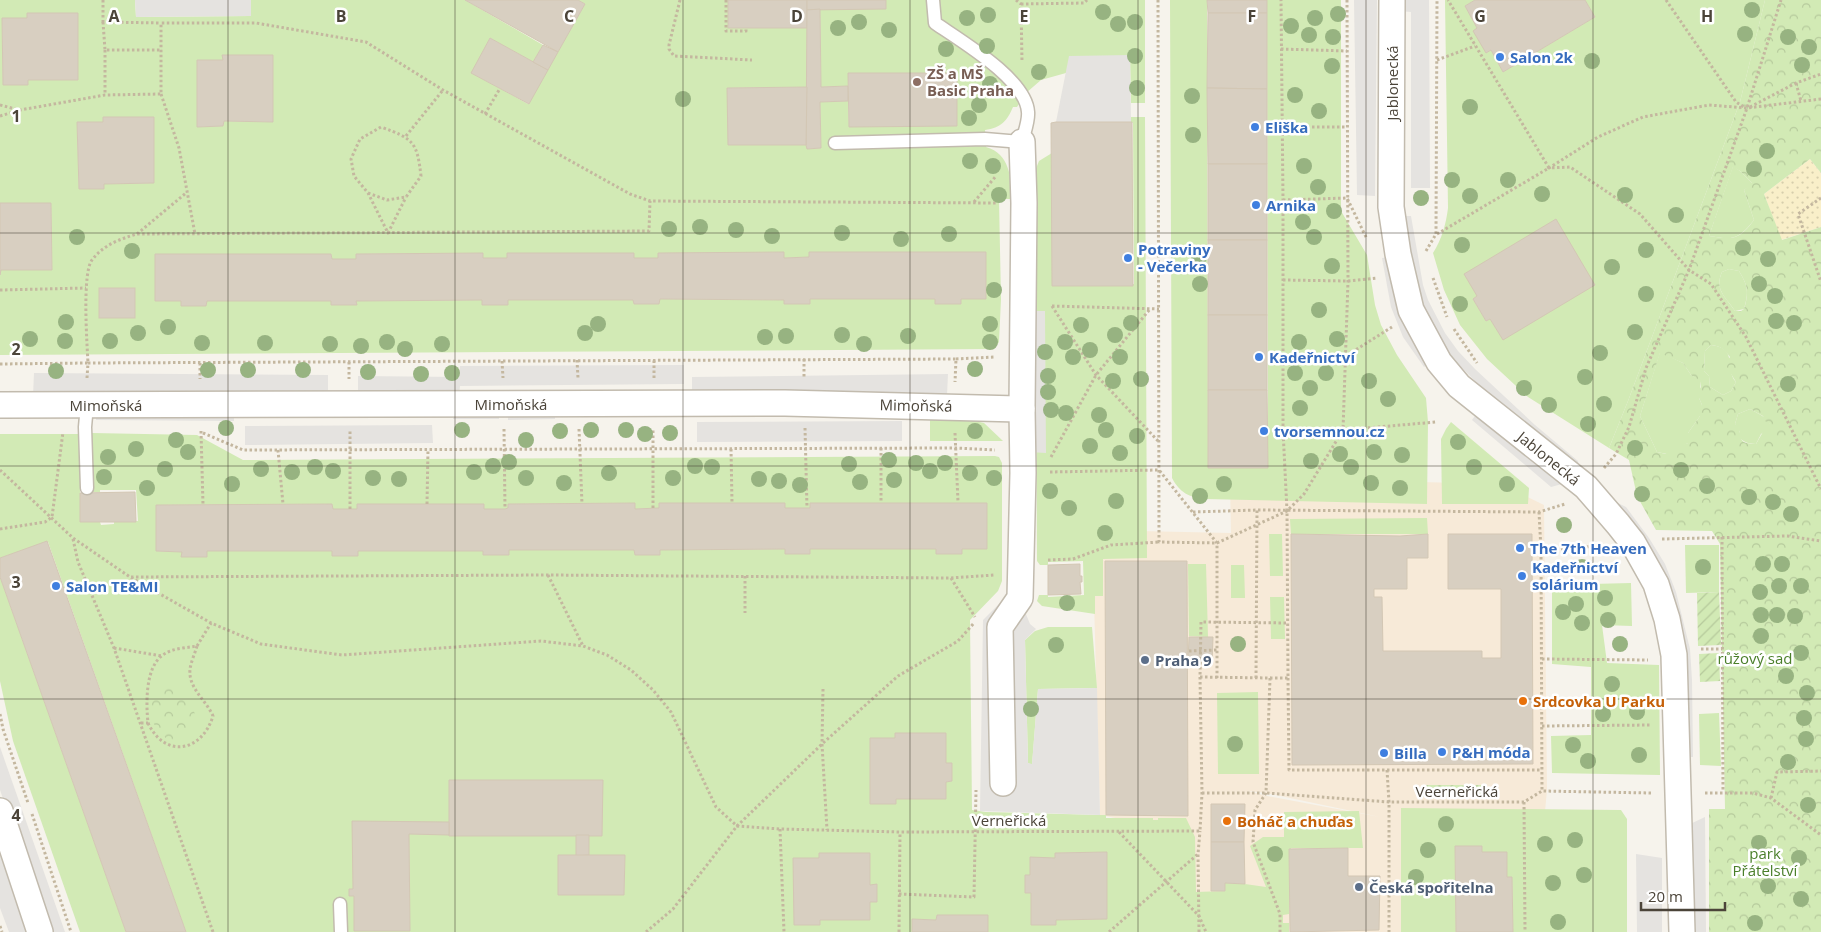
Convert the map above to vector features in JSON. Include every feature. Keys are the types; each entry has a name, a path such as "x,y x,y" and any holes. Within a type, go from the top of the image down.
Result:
{"street":[{"name":"Jablonecká","path":"1392,0 1391,207 1399,258 1411,310 1439,362 1459,386 1586,488 1633,543 1656,584 1668,619 1674,655 1682,932"},
{"path":"1003,783 1000,627 1020,598 1020,567 1033,473 1022,409 1024,203 1022,142"},
{"name":"Mimoňská","path":"0,406 86,416 349,404 805,404 1022,409"},
{"path":"0,811 40,932"}],"lane":[{"path":"836,143 986,139 1022,142 1028,112 1023,94 1007,75 935,23 934,0"},
{"path":"86,416 86,488"},
{"path":"340,904 341,932"}],"path":[{"path":"103,0 105,95"},
{"path":"680,0 669,45 669,49 674,56 752,60"},
{"path":"726,0 726,31 746,31 746,28"},
{"path":"1016,0 1021,4 1084,3 1087,0"},
{"path":"1158,0 1159,542"},
{"path":"1281,0 1283,430 1287,511 1289,770 1542,770"},
{"path":"130,577 548,575 950,578 1073,559 1111,546 1159,542 1217,543 1287,511 1304,494 1343,430 1348,281 1347,0"},
{"path":"1436,234 1437,0"},
{"path":"1448,0 1549,168"},
{"path":"1666,0 1736,102 1747,108"},
{"path":"1596,464 1603,469 1616,454 1629,427 1646,368 1689,270 1747,108 1781,0"},
{"path":"1021,4 1023,94"},
{"path":"103,22 256,23 366,42 485,114 630,194 650,201 1024,203"},
{"path":"162,23 161,94 179,148 195,234"},
{"path":"1437,60 1475,46"},
{"path":"1281,49 1347,51"},
{"path":"104,50 162,50"},
{"path":"1747,108 1796,83 1821,74"},
{"path":"1796,83 1801,101"},
{"path":"406,136 443,90"},
{"path":"485,114 498,90"},
{"path":"0,116 20,110 105,95 161,94"},
{"path":"1424,253 1436,234 1598,137 1643,117 1709,105 1747,108 1821,99"},
{"path":"0,105 20,110"},
{"path":"382,127 406,136 418,153 421,176 406,197 388,233 368,193 354,176 351,159 360,139 382,127"},
{"path":"1282,127 1347,127"},
{"path":"1549,168 1570,166 1640,214 1689,270 1711,284 1746,337 1821,489"},
{"path":"137,234 187,193"},
{"path":"368,193 387,200 406,197"},
{"path":"1821,198 1798,214 1821,282"},
{"path":"0,529 45,522 52,517 63,427 86,416 88,363 86,278 91,261 113,241 137,234 648,231 650,201"},
{"path":"1431,270 1449,322 1478,363"},
{"path":"1283,280 1348,281 1378,278"},
{"path":"0,290 86,288"},
{"path":"1159,309 1052,306 1096,375 1159,442"},
{"path":"1033,473 1096,375 1150,309"},
{"path":"1283,356 1346,356 1392,327"},
{"path":"0,364 956,359 955,406 958,502"},
{"path":"653,508 654,360"},
{"path":"502,361 505,509"},
{"path":"349,362 350,509"},
{"path":"1283,430 1343,430 1436,422"},
{"path":"193,428 242,450 956,448 1001,451"},
{"path":"731,448 732,503"},
{"path":"805,448 807,508"},
{"path":"881,448 881,503"},
{"path":"427,504 428,449"},
{"path":"278,450 283,504"},
{"path":"0,470 73,538 130,577 211,623 261,644 342,655 541,641 583,646 607,655 631,670 653,690 671,712 716,807 737,826"},
{"path":"1033,473 1159,470"},
{"path":"1159,470 1217,543 1217,678"},
{"path":"1564,504 1572,510"},
{"path":"1193,512 1257,510 1539,512 1541,550 1542,791"},
{"path":"1256,678 1257,510"},
{"path":"1660,539 1787,536 1821,541"},
{"path":"1722,537 1723,792"},
{"path":"73,538 78,562 114,648 213,932"},
{"path":"1541,550 1609,546"},
{"path":"548,575 583,646"},
{"path":"745,576 745,613"},
{"path":"950,578 977,619"},
{"path":"646,932 673,909 737,826 822,744 898,676 958,642 982,613"},
{"path":"1199,932 1198,854 1202,793 1201,622 1288,623"},
{"path":"197,646 176,650 162,656 153,668 148,685 146,705 148,723 153,733 163,742 176,747 188,747 199,740 210,726 213,716 209,706 191,682 190,669 197,646 211,623"},
{"path":"114,648 162,656"},
{"path":"1695,649 1722,649"},
{"path":"1189,650 1217,650"},
{"path":"1542,659 1651,660"},
{"path":"1200,677 1288,678"},
{"path":"1270,678 1266,793 1255,810 1253,842 1280,914 1280,932"},
{"path":"823,689 822,744 827,830"},
{"path":"0,714 3,729 72,932"},
{"path":"140,723 148,723"},
{"path":"1542,726 1654,725"},
{"path":"1388,770 1389,932"},
{"path":"1770,798 1777,772 1821,771"},
{"path":"1525,932 1524,802 1542,791 1753,793 1770,798 1821,835"},
{"name":"Veerneřická","path":"1202,793 1266,793 1389,802 1524,802"},
{"name":"Verneřická","path":"737,826 900,832 1200,831"},
{"path":"780,829 784,932"},
{"path":"899,894 974,897 976,831"},
{"path":"1118,831 1199,916 1206,932"},
{"path":"899,932 900,832"},
{"path":"1109,932 1198,854"},
{"path":"0,926 2,932"}],"shaded area":[{"path":"135,0 251,0 251,16 136,17"},
{"path":"1354,0 1377,0 1375,196 1357,195"},
{"path":"1398,0 1429,0 1430,188 1411,188 1411,12 1398,11"},
{"path":"1130,55 1131,122 1056,122 1069,56"},
{"path":"1402,216 1411,216 1423,285 1428,300 1445,333 1458,351 1475,369 1535,425 1578,461 1580,473 1506,412 1450,356 1438,338 1421,305"},
{"path":"1391,257 1430,362 1424,367 1403,337 1391,307 1382,258"},
{"path":"1028,311 1045,311 1046,453 1029,452"},
{"path":"684,365 684,384 460,386 459,396 358,396 358,376 459,377 460,366"},
{"path":"34,373 328,375 328,396 33,396"},
{"path":"948,374 947,395 692,396 692,377"},
{"path":"96,409 234,410 234,421 96,420"},
{"path":"453,410 499,410 499,419 453,419"},
{"path":"555,410 555,419 508,420 508,411"},
{"path":"1477,413 1562,484 1551,487 1472,420"},
{"path":"902,421 902,441 697,442 697,422"},
{"path":"432,425 433,443 245,445 245,426"},
{"path":"1299,479 1501,484 1544,505 1547,790 1544,822 1423,825 1424,932 1235,932 1158,910 1156,826 1100,815 1092,530 1231,533 1230,482","holes":["1248,791 1266,793 1380,817"]},
{"path":"1608,498 1626,507 1649,538 1665,564 1676,592 1690,649 1693,757 1685,757 1682,651"},
{"path":"1010,587 1017,592 1030,624 1036,629 1025,640 1028,763 1032,764 1038,689 1097,688 1100,815 980,811 983,620 1003,600"},
{"path":"0,747 65,932 49,932 0,790"},
{"path":"1705,817 1706,932 1688,932 1688,825"},
{"path":"0,854 27,932 9,932 0,908"},
{"path":"1636,854 1662,858 1662,932 1637,932"}],"green space":[{"path":"0,0 135,0 136,17 251,16 251,0 465,0 543,45 533,62 490,38 472,73 528,104 585,4 578,0 728,0 729,28 807,28 807,87 728,88 728,145 806,145 808,149 821,148 820,102 848,101 849,126 957,126 957,73 848,73 848,86 821,87 820,9 886,9 886,0 1145,0 1145,103 1131,103 1130,55 1041,80 1026,93 1017,107 1013,107 1003,123 995,128 985,130 986,147 1000,155 1008,167 1012,199 999,199 1001,299 999,342 994,349 0,355 1,270 52,269 51,203 0,203","holes":["27,13 78,13 78,80 28,80 27,85 3,85 2,18 27,18","223,55 273,55 273,122 224,121 223,126 197,127 223,60","103,117 153,117 154,183 104,184 104,189 79,189 77,122 103,122","784,252 784,258 809,257 809,252 986,252 961,299 961,304 935,304 935,299 810,299 809,304 784,304 784,300 660,299 659,304 634,304 633,300 508,300 508,305 482,305 482,300 356,301 357,305 331,305 331,301 207,301 206,306 181,306 181,301 155,301 156,254 331,254 332,259 356,259 356,254 482,253 483,258 658,258","99,288 135,288 135,318 99,318"]},
{"path":"1170,0 1207,0 1208,467 1268,467 1267,0 1341,0 1341,211 1367,255 1375,305 1381,325 1397,355 1426,398 1428,422 1427,504 1205,499 1186,493 1178,487 1172,478"},
{"path":"1445,0 1475,0 1465,6 1477,28 1486,53 1491,50 1503,72 1595,17 1585,0 1765,0 1740,102 1609,448 1528,397 1487,359 1460,325 1444,290 1433,253 1439,242 1448,208","holes":["1477,296 1503,340 1490,319 1486,321 1473,299"]},
{"name":"park Přátelství","path":"1765,0 1821,0 1821,173 1810,159 1764,194 1782,240 1821,227 1821,932 1709,932 1709,809 1725,809 1720,544 1712,531 1656,530 1637,496 1629,460 1609,448 1740,102","holes":["1733,167 1752,183 1744,190 1754,220 1744,232 1735,237 1709,236","1729,269 1739,271 1744,281 1747,289 1747,298 1744,309 1741,311 1735,311 1720,289 1719,284 1722,272","1711,345 1714,345 1722,348 1730,357 1725,364 1736,382 1731,391 1723,395 1710,387 1709,376 1704,371 1705,351","1660,353 1683,363 1691,375 1701,382 1701,387 1695,396 1699,398 1702,405 1697,411 1700,416 1688,433 1688,443 1670,449 1666,454 1657,452 1640,416","1750,409 1763,416 1765,421 1770,424 1770,427 1764,430 1756,444 1751,444 1742,441 1739,428 1735,424 1738,414"]},
{"path":"1131,117 1145,117 1147,558 1103,559 1103,596 1095,596 1095,614 1042,606 1037,601 1039,595 1048,595 1048,597 1084,595 1083,561 1048,562 1048,565 1040,565 1037,561 1035,171 1039,161 1052,153 1052,286 1134,284 1133,123 1131,122"},
{"path":"1733,166 1753,184 1744,190 1754,220 1744,232 1735,237 1709,236"},
{"path":"1729,269 1739,271 1747,289 1744,309 1735,311 1720,289 1719,284 1722,272"},
{"path":"1711,345 1725,350 1736,382 1731,391 1723,395 1710,387 1709,376 1704,371 1705,351"},
{"path":"1660,352 1683,363 1691,375 1701,381 1699,398 1702,405 1700,416 1688,433 1688,443 1667,454 1657,452 1640,416"},
{"path":"1750,409 1766,418 1771,427 1761,434 1756,444 1742,440 1735,424 1738,414"},
{"path":"930,417 966,419 984,423 1003,441 930,441"},
{"path":"1451,422 1529,488 1528,504 1442,504 1441,439"},
{"path":"92,433 197,435 243,460 999,457 1002,463 1002,581 998,591 970,620 972,810 1106,815 1106,818 1153,818 1153,820 1158,820 1158,818 1186,818 1195,837 1196,892 1225,891 1225,883 1266,887 1250,846 1263,837 1284,837 1284,812 1359,811 1363,848 1291,848 1291,853 1289,853 1289,914 1283,915 1283,923 1289,923 1289,932 988,932 987,915 937,915 936,920 912,919 912,932 186,932 48,542 0,558 0,434 80,434 80,521 100,522 101,525 114,524 114,522 138,521 136,490 100,490 100,492 92,492","holes":["634,503 635,509 659,508 660,503 785,503 785,508 810,508 810,503 987,503 987,549 962,549 962,554 937,554 936,549 810,549 810,554 785,554 785,549 660,550 660,555 635,555 634,550 509,550 509,555 483,555 483,551 358,551 332,556 332,551 207,551 207,557 182,557 182,552 156,551 156,505 332,504 333,509 357,509 357,504 483,504 484,509 505,509 508,508 508,504","895,733 946,733 946,763 952,763 952,781 946,782 946,799 896,799 896,804 870,804 870,738 895,738","449,780 602,780 602,836 589,835 589,855 625,856 624,895 558,895 558,856 576,856 576,835 409,834 410,930 354,931 354,896 349,896 353,889 353,822 449,822","1106,852 1107,919 1056,920 1056,925 1031,925 1031,893 1025,893 1025,875 1030,875 1030,858 1055,858 1056,853","819,853 870,853 870,885 877,885 877,902 870,902 820,920 820,925 794,925 794,858 819,858"]},
{"path":"1427,518 1428,534 1291,534 1290,519"},
{"path":"1269,534 1282,534 1283,576 1270,576"},
{"path":"1685,545 1719,545 1719,592 1686,593"},
{"path":"1188,564 1206,564 1208,637 1189,636"},
{"path":"1231,565 1244,565 1245,598 1231,598"},
{"path":"0,577 126,932 80,932 13,741 0,681"},
{"path":"1631,583 1632,626 1602,625 1607,663 1659,665 1660,775 1552,773 1551,736 1591,735 1591,667 1552,664 1552,585"},
{"path":"1719,592 1721,645 1698,646 1697,593"},
{"path":"1270,597 1284,597 1285,639 1271,639"},
{"path":"1048,627 1092,627 1097,688 1038,689 1032,765 1028,763 1025,640 1035,631"},
{"path":"1719,653 1720,681 1700,682 1699,654"},
{"path":"171,686 188,697 195,714 193,732 184,740 173,741 163,736 156,728 151,714 153,687"},
{"path":"1258,692 1259,774 1218,774 1217,693"},
{"path":"1719,713 1721,766 1700,765 1699,714"},
{"path":"1423,785 1482,785 1482,797 1423,797"},
{"path":"1401,808 1621,810 1627,819 1627,932 1513,932 1512,877 1507,877 1507,852 1482,852 1481,846 1455,846 1456,932 1401,932"}],"sand":[{"path":"1810,159 1821,173 1821,227 1781,240 1764,194"}],"building":[{"path":"465,0 578,0 585,4 558,52"},
{"path":"728,0 807,0 807,28 728,28"},
{"path":"807,0 886,0 886,9 807,10"},
{"path":"1207,0 1267,0 1267,13 1208,13"},
{"path":"1475,0 1585,0 1595,17 1503,72 1491,50 1486,53 1473,31 1477,28 1465,6"},
{"path":"820,9 821,87 848,86 848,101 820,102 821,148 807,149 807,10"},
{"path":"27,13 78,13 78,80 28,80 28,85 3,85 2,18 27,18"},
{"path":"1208,13 1267,13 1267,89 1207,88"},
{"path":"490,38 548,70 529,104 471,73"},
{"path":"543,45 558,52 548,70 533,62"},
{"path":"222,55 273,55 273,122 224,121 223,126 197,127 197,60 223,60"},
{"path":"848,73 957,73 957,126 849,127"},
{"path":"807,87 806,145 728,145 727,88"},
{"path":"1207,88 1267,89 1267,164 1208,164"},
{"path":"103,117 154,117 154,183 104,184 104,189 79,189 77,122 103,122"},
{"path":"1132,122 1133,286 1052,286 1051,123"},
{"path":"1208,164 1267,164 1267,240 1208,240"},
{"path":"0,203 51,203 52,270 1,270 0,275"},
{"path":"1556,219 1595,285 1503,340 1490,319 1486,321 1473,299 1477,296 1464,274"},
{"path":"1208,240 1267,240 1267,315 1208,315"},
{"path":"784,252 784,258 809,257 809,252 986,252 986,299 961,299 961,304 935,304 935,299 810,299 810,304 784,304 784,300 660,299 659,304 634,304 633,300 508,300 508,305 482,305 482,300 356,301 357,305 331,305 331,301 207,301 206,306 181,306 181,301 155,301 155,254 331,254 332,259 356,259 356,254 483,253 483,258 507,258 507,253 634,253 634,258 658,258 658,253"},
{"path":"99,288 135,288 135,318 99,318"},
{"path":"1208,315 1267,315 1267,390 1208,390"},
{"path":"1208,390 1267,390 1268,468 1208,468"},
{"path":"135,492 136,522 80,522 80,493"},
{"path":"635,503 635,509 659,508 659,503 785,503 785,508 810,508 810,503 987,503 987,549 962,549 962,554 936,554 936,549 810,549 810,554 785,554 785,549 660,550 660,555 635,555 634,550 509,550 509,555 483,555 483,551 358,551 358,556 332,556 332,551 207,551 207,557 181,557 182,552 156,551 156,505 332,504 333,509 357,509 357,504 484,504 484,509 505,509 508,508 508,504"},
{"path":"1291,534 1400,536 1428,534 1428,558 1407,558 1407,589 1374,589 1374,597 1382,597 1383,651 1482,651 1482,658 1501,658 1501,589 1448,589 1448,534 1532,534 1533,764 1292,765"},
{"path":"47,541 186,932 126,932 0,577 0,558"},
{"path":"1105,561 1187,561 1188,816 1106,815"},
{"path":"1080,564 1080,576 1082,576 1082,582 1080,582 1081,594 1048,595 1048,565"},
{"path":"1189,637 1213,637 1212,664 1188,664"},
{"path":"895,733 946,733 946,763 952,763 952,781 946,782 946,799 896,799 896,804 870,804 870,738 895,738"},
{"path":"449,780 603,780 602,836 449,836"},
{"path":"1211,804 1245,804 1244,842 1211,842"},
{"path":"352,821 449,822 449,835 409,834 410,931 354,931 354,896 349,896 349,889 353,889"},
{"path":"576,835 589,835 589,855 576,856"},
{"path":"1211,842 1244,842 1245,884 1225,883 1225,891 1211,891"},
{"path":"1455,846 1482,846 1482,852 1507,852 1507,877 1512,877 1513,932 1456,932"},
{"path":"1348,848 1348,876 1380,876 1379,930 1290,932 1289,849"},
{"path":"1107,852 1107,919 1056,920 1056,925 1031,925 1031,893 1025,893 1025,875 1030,875 1030,857 1055,858 1055,853"},
{"path":"819,853 870,853 870,885 877,884 877,902 870,902 870,920 820,920 820,925 794,925 793,858 819,858"},
{"path":"558,855 625,855 624,895 558,895"},
{"path":"937,915 988,915 988,932 912,932 912,919 936,920"}],"place":[{"name":"Salon 2k","path":"1500,57"},
{"name":"ZŠ a MŠ Basic Praha","path":"917,82"},
{"name":"Eliška","path":"1255,127"},
{"name":"Arnika","path":"1256,205"},
{"name":"Potraviny - Večerka","path":"1128,258"},
{"name":"Kadeřnictví","path":"1259,357"},
{"name":"tvorsemnou.cz","path":"1264,431"},
{"name":"The 7th Heaven","path":"1520,548"},
{"name":"Kadeřnictví solárium","path":"1522,576"},
{"name":"Salon TE&MI","path":"56,586"},
{"name":"Praha 9","path":"1145,660"},
{"name":"Srdcovka U Parku","path":"1523,701"},
{"name":"P&H móda","path":"1442,752"},
{"name":"Billa","path":"1384,753"},
{"name":"Boháč a chuďas","path":"1227,821"},
{"name":"Česká spořitelna","path":"1359,887"}],"park label":[{"name":"růžový sad","path":"1755,658"}]}
